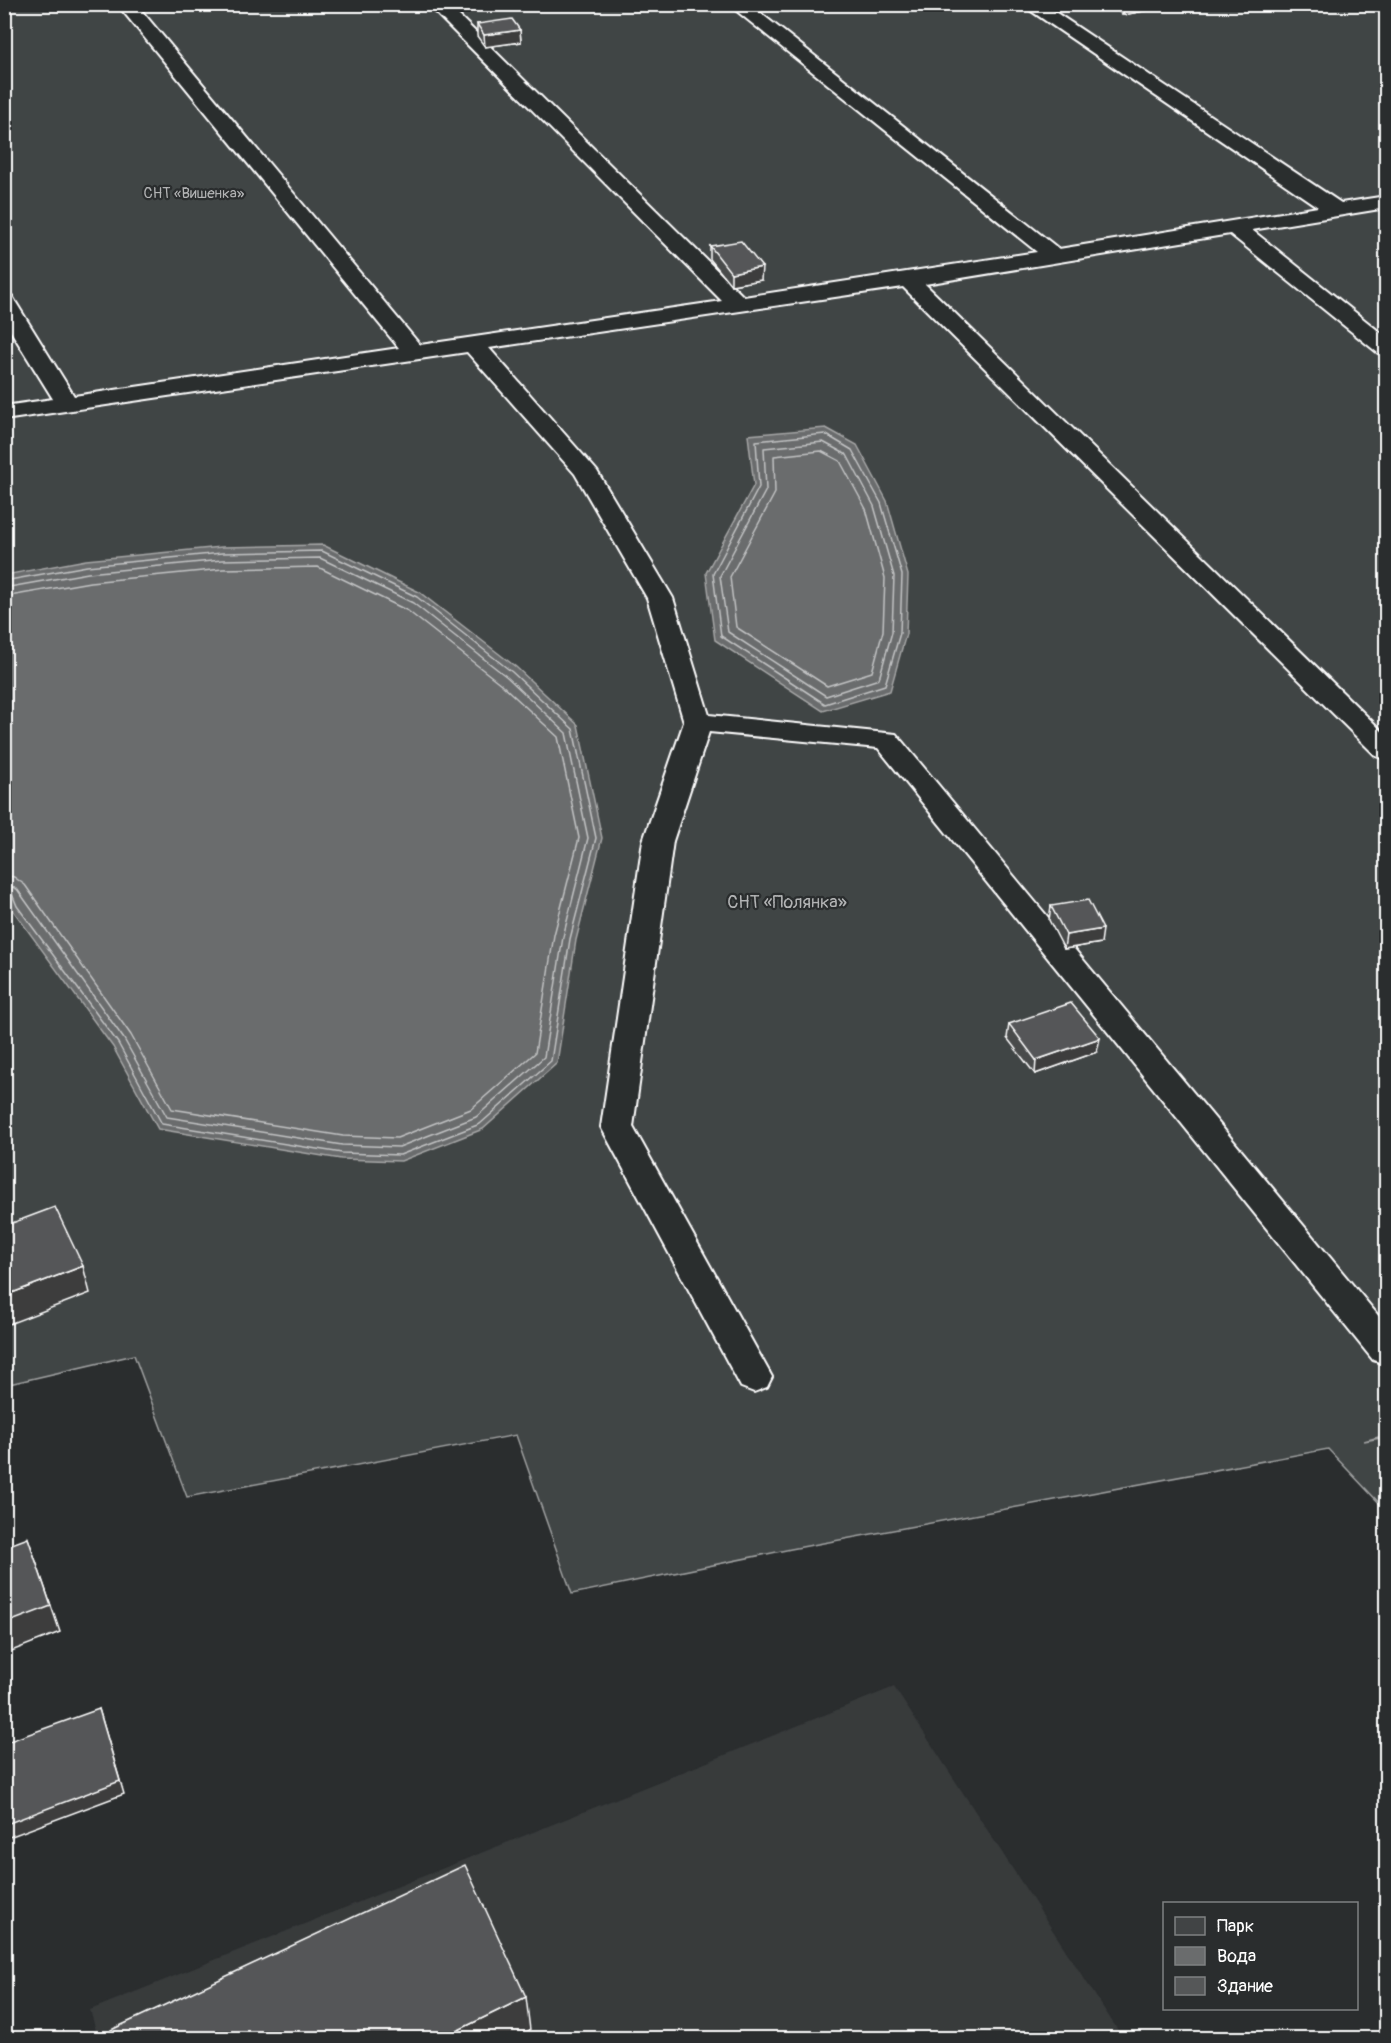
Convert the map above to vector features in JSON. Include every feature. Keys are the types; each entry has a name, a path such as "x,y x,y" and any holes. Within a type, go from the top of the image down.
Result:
{"lane":[{"path":"126,4 415,353"},
{"path":"436,4 739,305"},
{"path":"737,4 1055,256"},
{"path":"1030,4 1337,210"},
{"path":"4,413 908,280 1386,202"},
{"path":"1235,227 1386,348"},
{"path":"908,280 1386,750"},
{"path":"4,301 67,403"},
{"path":"473,344 585,471 591,481 660,598 698,722 658,841 617,1127 754,1377"},
{"path":"698,722 886,741 1386,1350"}],"shaded area":[{"path":"894,1687 1123,2038 98,2038 90,2010"}],"green space":[{"name":"СНТ «Полянка»","path":"4,5 1386,5 1386,1435 1364,1441 1386,1437 1386,1510 1328,1449 791,1549 572,1594 516,1435 187,1497 134,1355 5,1385"}],"water":[{"path":"826,428 857,445 887,501 908,575 906,634 890,691 823,711 715,640 706,573 754,485 748,435"},
{"path":"323,545 419,592 516,667 578,725 602,838 576,940 557,1063 483,1129 401,1161 341,1159 158,1129 113,1047 12,909 5,892 5,575 86,560 222,547"}],"building":[{"path":"512,19 520,30 484,35 477,24"},
{"path":"741,241 762,267 731,273 710,246"},
{"path":"1088,900 1103,929 1066,935 1051,906"},
{"path":"1071,1003 1100,1038 1036,1060 1009,1024"},
{"path":"55,1207 83,1266 4,1296 4,1226"},
{"path":"28,1538 51,1606 4,1624 4,1547"},
{"path":"99,1709 120,1781 4,1825 4,1743"},
{"path":"465,1865 526,1997 442,2038 114,2038 111,2030"}],"park label":[{"name":"СНТ «Вишенка»","path":"194,193"}]}
